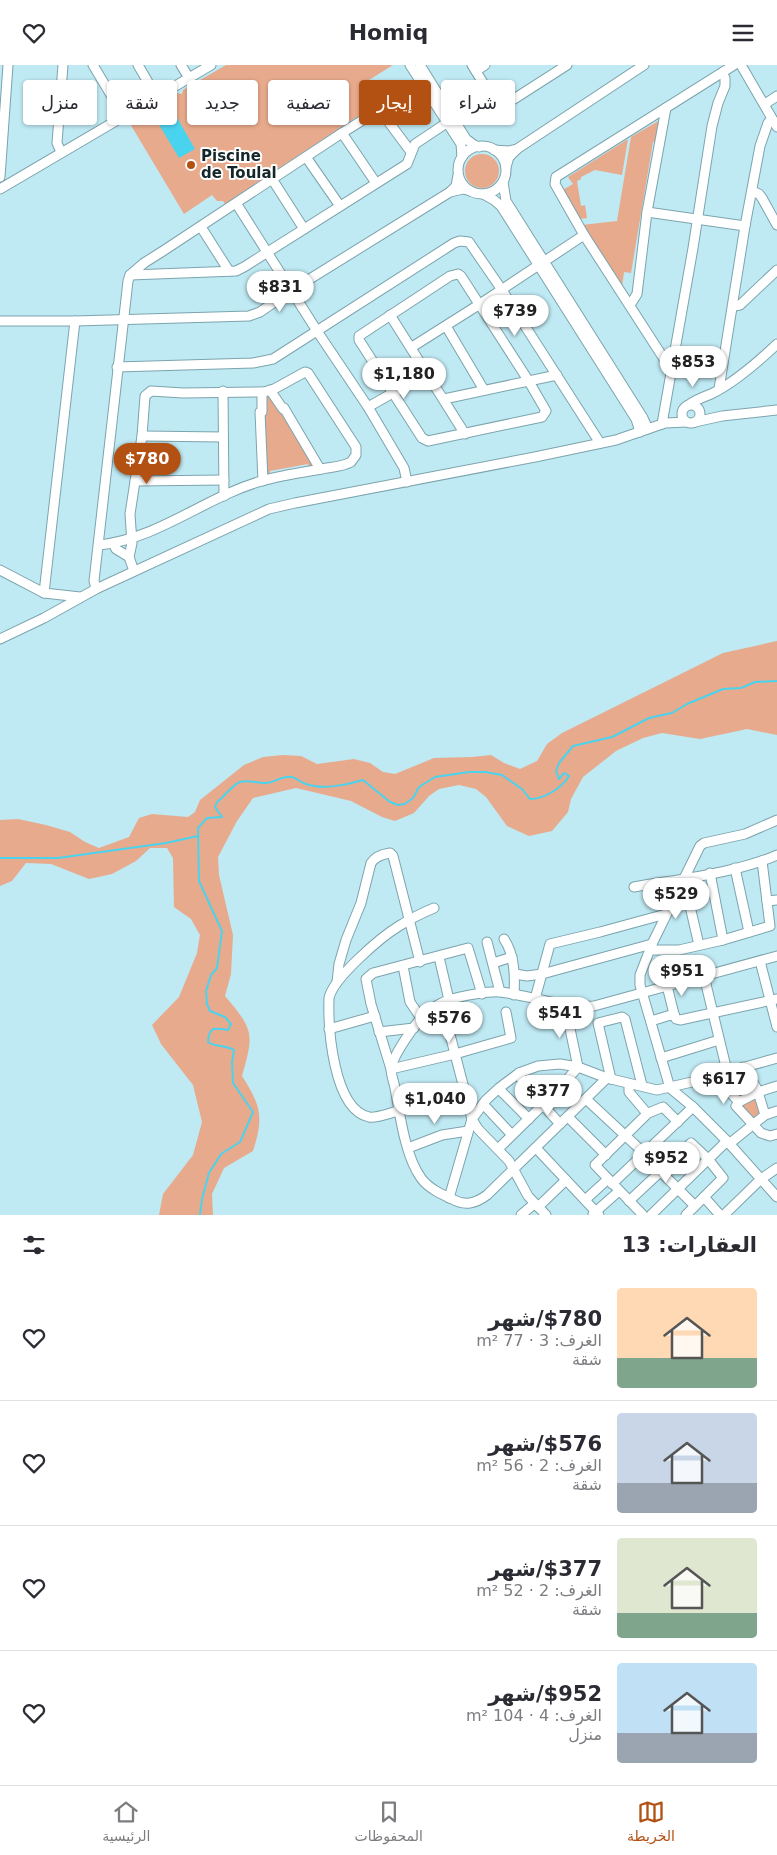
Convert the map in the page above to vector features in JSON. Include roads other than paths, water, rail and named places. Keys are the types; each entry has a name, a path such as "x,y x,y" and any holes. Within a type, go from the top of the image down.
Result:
{"street":[{"path":"0,177 8,65"},
{"path":"61,152 58,143 62,65"},
{"path":"93,65 107,88"},
{"path":"138,65 147,80"},
{"path":"181,65 189,78"},
{"path":"177,85 211,65"},
{"path":"410,65 420,80"},
{"path":"420,65 441,103"},
{"path":"481,80 474,68 486,65"},
{"path":"515,98 567,65"},
{"path":"644,65 517,149 509,157 503,182 506,201 541,263 644,430"},
{"path":"672,367 666,362 584,235 555,184 556,177 734,65"},
{"path":"719,389 734,306 745,226 763,135 768,123 775,123 741,65"},
{"path":"663,424 715,111 725,86 725,78 722,73"},
{"path":"431,95 441,108"},
{"path":"765,104 777,96"},
{"path":"630,305 637,294 647,212 666,108"},
{"path":"96,589 94,581 122,320 130,275 144,263 359,122"},
{"path":"0,188 35,169 107,125"},
{"path":"391,125 411,152"},
{"path":"130,275 236,271 268,253 407,164 415,144 445,125"},
{"path":"0,321 76,321 249,316 260,312 292,290 450,192 456,185 462,157 461,144 453,125"},
{"path":"454,125 474,145 494,150 509,151 517,149"},
{"path":"342,133 376,183"},
{"path":"462,157 470,150 480,147"},
{"path":"494,150 500,155 506,167"},
{"path":"306,157 340,206"},
{"path":"458,172 462,183 470,191"},
{"path":"272,179 304,229"},
{"path":"483,194 494,191 503,182"},
{"path":"450,192 463,189 494,199 541,263"},
{"path":"752,191 759,194 762,198 777,225"},
{"path":"236,203 368,407 404,468 407,482"},
{"path":"647,212 745,226"},
{"path":"200,227 229,271"},
{"path":"412,347 446,327 584,235"},
{"path":"117,367 266,361 318,331 460,241 469,242 600,443"},
{"path":"734,306 740,305 777,270"},
{"path":"454,274 461,276 480,304 546,411 542,417 465,434 432,441 422,438 359,340 360,334 454,274"},
{"path":"390,315 412,347 465,434"},
{"path":"44,593 76,321"},
{"path":"446,327 484,390"},
{"path":"663,424 756,363 777,343"},
{"path":"98,545 132,537 224,496 264,481 351,463 356,455 355,445 307,372 266,391 183,393 151,391 145,396 142,436 130,514 132,537 130,557 134,571"},
{"path":"368,407 428,373"},
{"path":"444,399 557,375"},
{"path":"223,391 224,496"},
{"path":"266,391 284,408 320,469"},
{"path":"264,481 260,412 262,412 266,391"},
{"path":"691,422 698,418 699,410 711,394"},
{"path":"685,408 692,405 699,410 722,416"},
{"path":"685,408 683,418 691,422"},
{"path":"0,639 44,618 96,589 269,509 600,443 663,424 777,410"},
{"path":"142,436 223,437"},
{"path":"135,481 224,480"},
{"path":"113,543 116,549 130,557"},
{"path":"0,570 44,593 80,597"},
{"path":"777,821 745,834 702,844 666,914 640,975 640,985 670,1088 693,1107 728,1142 777,1197"},
{"path":"337,982 339,964 346,940 361,903 371,863 376,858 390,853 393,855 420,962"},
{"path":"634,887 735,868 777,855"},
{"path":"515,974 527,976 542,974 651,947 679,950 723,940 771,925 762,861"},
{"path":"735,868 749,932"},
{"path":"710,873 723,940"},
{"path":"679,891 689,902 698,945"},
{"path":"767,901 777,900"},
{"path":"434,907 408,920 385,936 337,982 330,992 329,998 329,1029 332,1051 345,1096 352,1107 370,1117 465,1091"},
{"path":"535,999 550,944 666,914"},
{"path":"504,939 512,957 515,974 514,995"},
{"path":"487,943 500,992"},
{"path":"482,995 468,948 373,973 366,979 391,1069 408,1149 416,1171 422,1180 449,1198 464,1204 477,1202 515,1169 609,1079"},
{"path":"391,1069 397,1052 421,1018 428,1011 445,1002 500,992 565,1005 594,1006 777,956"},
{"path":"439,957 455,1054 472,1119 478,1129 515,1169 519,1181 536,1205 546,1215"},
{"path":"493,963 512,957"},
{"path":"760,961 774,1000 777,1027"},
{"path":"403,966 410,1002 421,1018"},
{"path":"704,976 727,1071"},
{"path":"667,986 674,1014 676,1019 680,1020 774,1000"},
{"path":"565,1005 578,1067"},
{"path":"391,1069 511,1038 506,1012"},
{"path":"651,1021 674,1014"},
{"path":"329,1029 375,1017"},
{"path":"609,1079 598,1023 622,1017 625,1019 642,1085"},
{"path":"380,1032 414,1028"},
{"path":"661,1058 719,1041"},
{"path":"449,1198 472,1119 483,1104 519,1073 538,1066 560,1064 578,1067 609,1079 642,1085 657,1090 777,1059"},
{"path":"498,1149 543,1106 578,1067"},
{"path":"743,1067 746,1074 755,1083 765,1115"},
{"path":"519,1073 523,1083 560,1124"},
{"path":"715,1075 739,1103"},
{"path":"629,1084 629,1092 646,1114"},
{"path":"777,1086 758,1092 736,1106 765,1135 777,1134"},
{"path":"499,1089 529,1119"},
{"path":"586,1099 664,1169 678,1189 695,1206"},
{"path":"483,1104 512,1135"},
{"path":"644,1215 596,1165 646,1114 663,1107 678,1122"},
{"path":"585,1200 646,1152 693,1107"},
{"path":"651,1215 728,1142 752,1123 765,1115 777,1111"},
{"path":"568,1117 606,1155"},
{"path":"408,1149 442,1135 468,1131"},
{"path":"629,1201 690,1144 708,1159 724,1178 686,1215"},
{"path":"536,1148 596,1214 619,1191"},
{"path":"724,1215 762,1179 777,1168"},
{"path":"521,1215 536,1205 566,1179"},
{"path":"704,1197 720,1215"}],"water":[{"path":"177,118 195,149 179,158 159,125 177,125"}],"waterway":[{"path":"200,1215 209,1173 221,1154 240,1142 253,1112 233,1083 232,1062 234,1050 208,1042 213,1029 228,1030 231,1024 225,1017 210,1011 207,1004 206,991 211,975 217,968 222,931 199,881 198,828 207,818 222,817 215,807 217,802 231,788 243,781 267,783 289,777 319,787 342,785 363,780 390,802 398,805 405,804 413,798 419,787 435,777 469,772 485,772 502,775 522,789 530,799 535,799 552,792 562,785 569,776 564,773 559,779 556,771 559,763 573,746 612,737 649,718 672,713 687,704 723,689 741,688 755,682 777,681"},
{"path":"0,858 58,858 166,843 198,836"}],"place":[{"name":"Piscine de Toulal","path":"191,165"}]}
